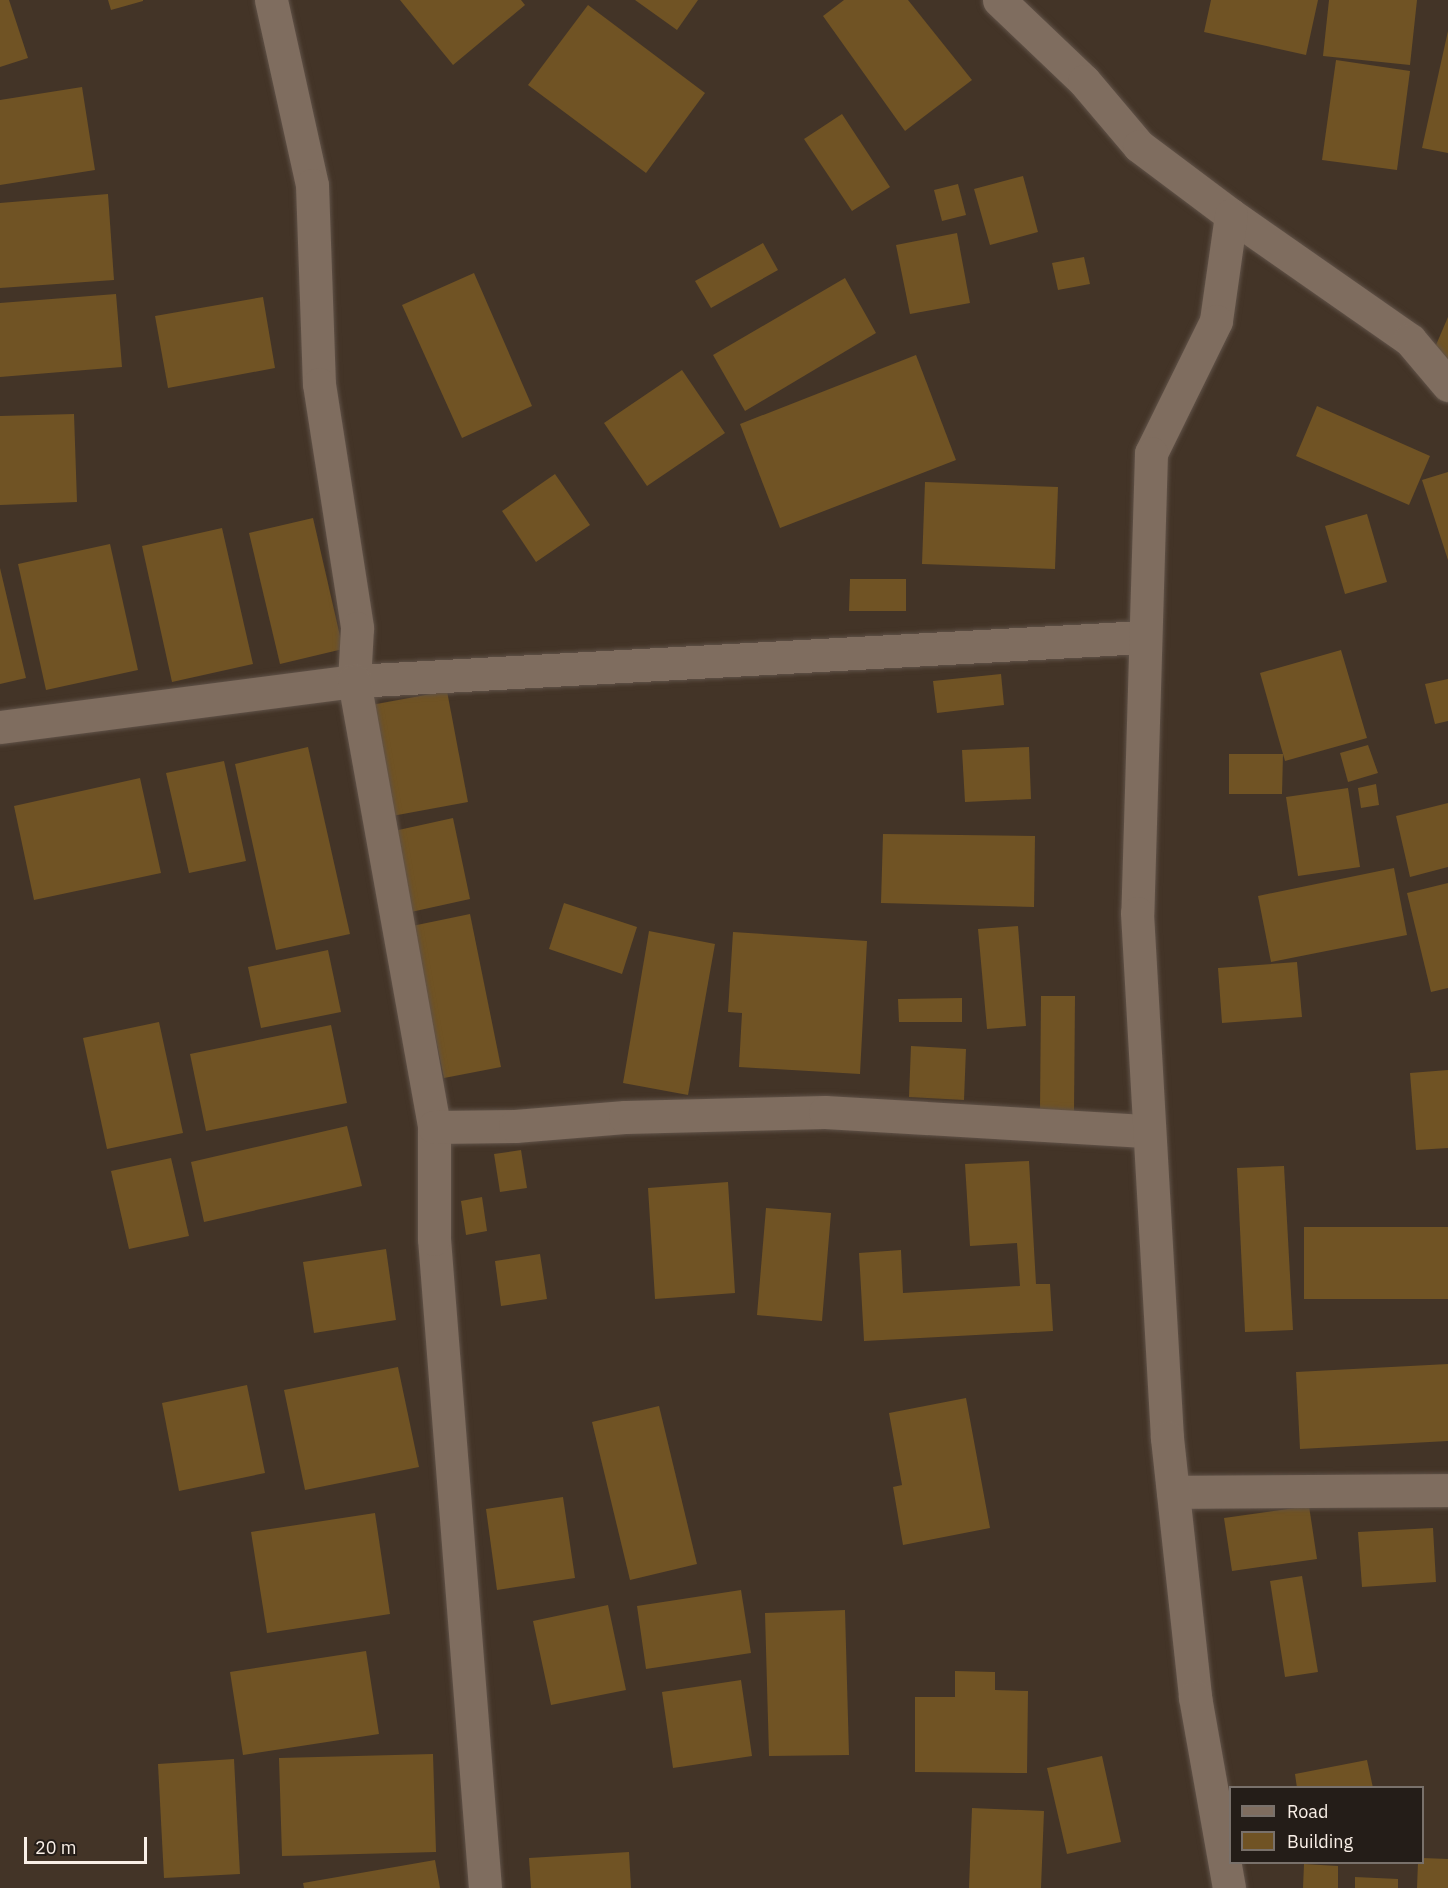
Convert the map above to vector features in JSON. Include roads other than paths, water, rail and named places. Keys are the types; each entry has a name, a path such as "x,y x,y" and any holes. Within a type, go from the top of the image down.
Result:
{"street":[{"path":"271,0 312,185 319,384 357,628 354,681 434,1127 434,1239 485,1888"},
{"path":"999,0 1084,81 1139,146 1231,215 1410,340 1448,385"},
{"path":"1229,1888 1195,1696 1173,1492 1148,1131 1137,913 1143,637 1151,453 1216,321 1231,215"},
{"path":"0,727 354,681 1143,637"},
{"path":"434,1127 515,1126 625,1117 825,1113 1148,1131"},
{"path":"1173,1492 1448,1490"}]}
